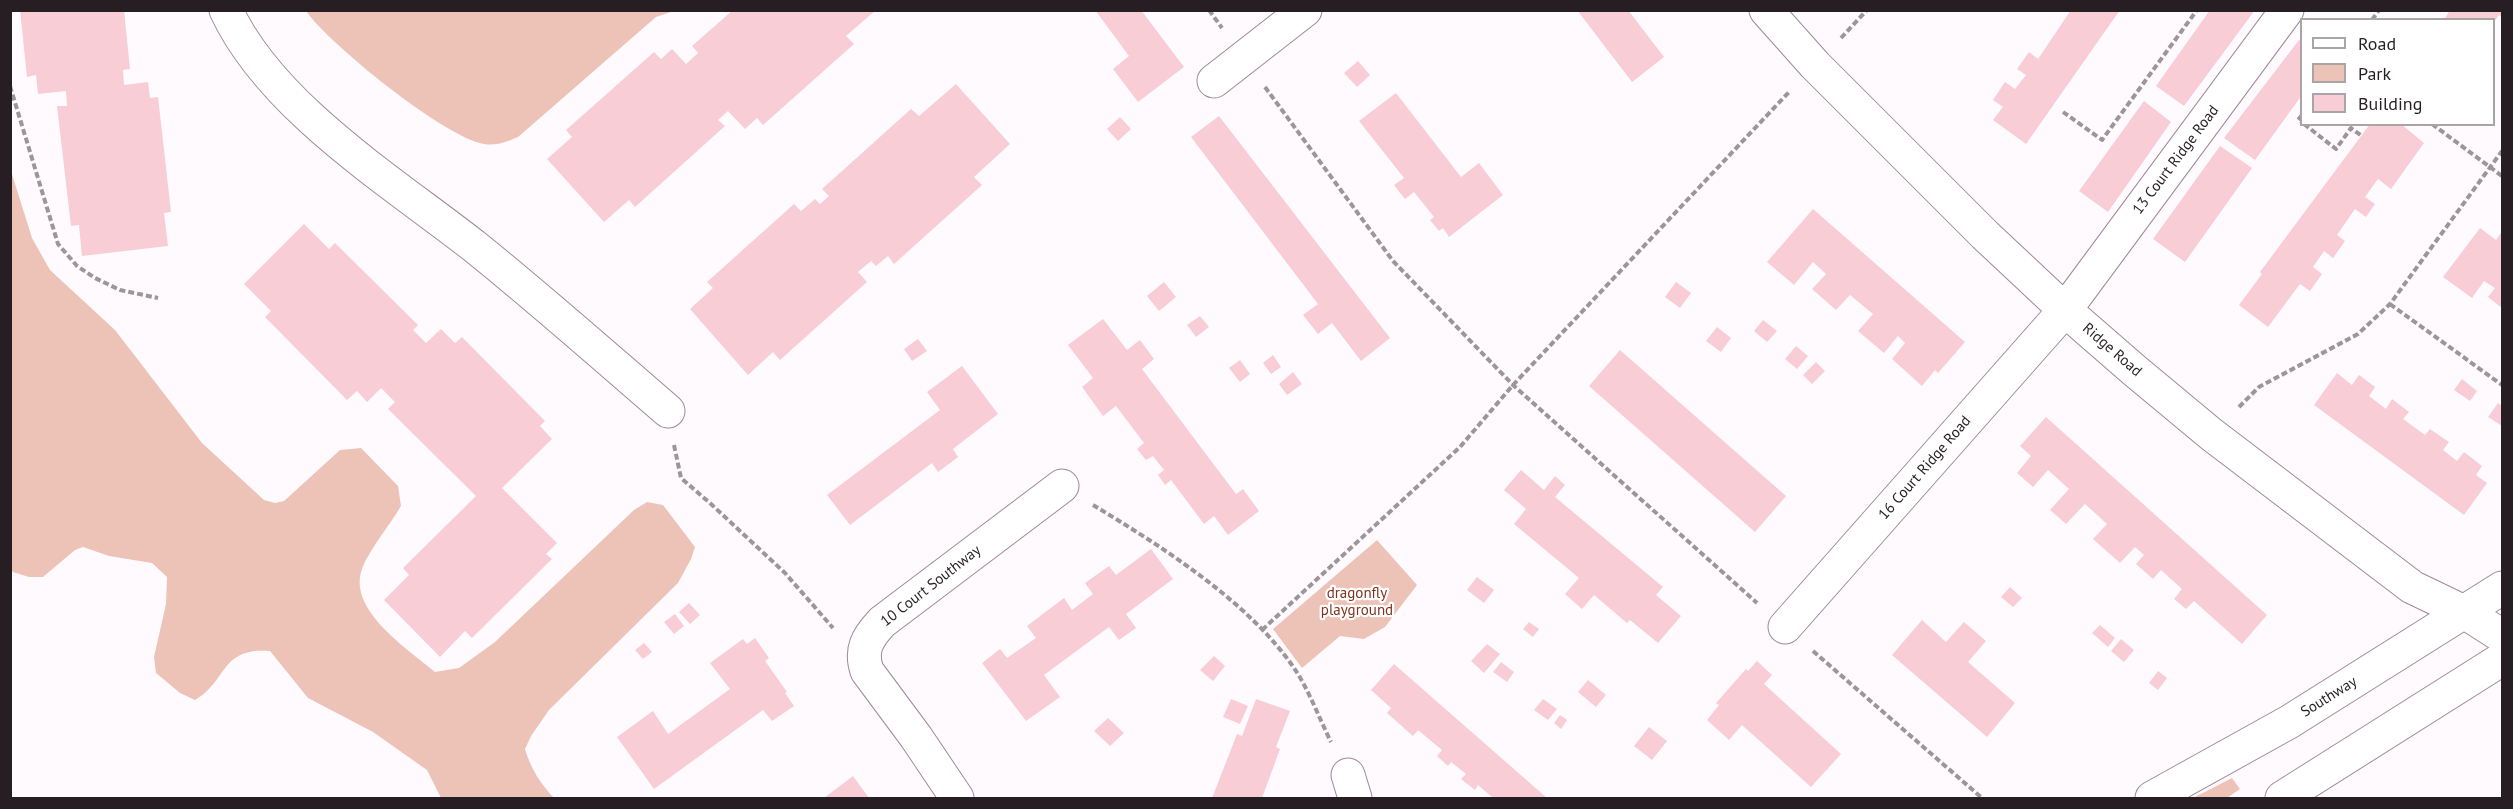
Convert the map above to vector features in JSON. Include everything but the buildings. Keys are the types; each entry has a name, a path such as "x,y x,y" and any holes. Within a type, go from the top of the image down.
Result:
{"street":[{"path":"226,10 250,52 275,84 316,123 476,248 668,411"},
{"path":"1214,81 1305,10"},
{"name":"Ridge Road","path":"1766,10 1815,65 1985,235 2065,310 2211,434 2412,587 2466,613 2502,636"},
{"name":"13 Court Ridge Road","path":"2065,310 2288,10"},
{"name":"16 Court Ridge Road","path":"1785,627 2065,310"},
{"name":"10 Court Southway","path":"863,658 865,645 872,632 882,622 1062,486"},
{"name":"Southway","path":"2152,798 2289,722 2466,613 2502,588"},
{"path":"863,658 867,671 916,737 957,798"},
{"path":"2282,798 2502,659"}],"path":[{"path":"1209,10 1394,261 1513,385 1785,627 1982,798"},
{"path":"1839,40 1867,10"},
{"path":"2063,112 2102,140 2197,10"},
{"path":"10,86 58,244 77,266 95,278 120,290 158,298"},
{"path":"1262,630 1460,447 1513,385 1789,92"},
{"path":"2307,126 2337,149 2351,128 2362,136"},
{"path":"2435,126 2502,176"},
{"path":"2211,434 2259,387 2358,334 2390,304 2502,152"},
{"path":"2390,304 2502,385"},
{"path":"668,411 681,478 785,573 856,654 863,658"},
{"path":"1062,486 1153,542 1221,593 1262,630 1294,669 1351,787"}],"green space":[{"path":"306,11 674,11 656,17 518,137 501,143 484,144 466,138 416,108 338,45"},
{"path":"11,171 32,238 50,270 115,330 202,443 264,500 275,503 284,501 340,450 361,448 398,486 401,506 365,562 360,584 363,599 371,614 396,640 435,672 459,668 495,642 634,510 647,502 663,505 695,547 691,559 678,583 549,710 531,736 525,749 527,756 536,775 554,798 441,798 427,770 373,732 308,698 270,651 242,654 233,660 214,684 195,700 180,693 156,673 154,657 166,604 167,577 152,563 109,556 83,547 75,550 43,577 29,577 13,572 10,566"},
{"name":"dragonfly playground","path":"1377,540 1417,585 1385,627 1364,639 1340,636 1302,668 1273,629"},
{"path":"2232,778 2240,789 2227,798 2193,798"}]}
